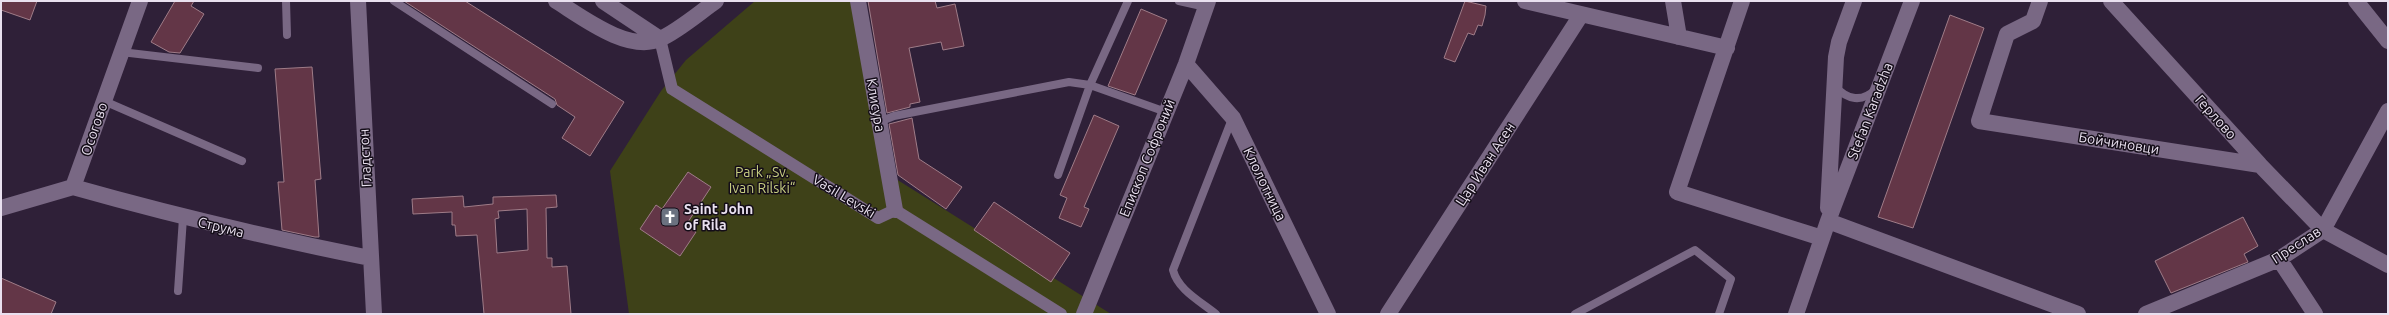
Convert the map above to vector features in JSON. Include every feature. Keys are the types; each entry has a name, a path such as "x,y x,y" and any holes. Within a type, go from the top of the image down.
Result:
{"street":[{"name":"Осогово","path":"73,187 140,1"},
{"name":"Гладстон","path":"358,1 374,314"},
{"path":"556,1 614,35 637,42 660,39 716,1"},
{"path":"603,1 660,39"},
{"name":"Клисура","path":"858,1 895,210"},
{"path":"1524,1 1727,48"},
{"path":"1673,1 1679,37"},
{"path":"1742,1 1677,192 1822,238"},
{"name":"Stefan Karadzha","path":"1828,221 1834,84 1838,42 1854,1"},
{"name":"Stefan Karadzha","path":"1796,314 1828,221 1912,1"},
{"name":"Бойчиновци","path":"2040,1 2033,21 2006,34 1979,121 2260,165"},
{"name":"Герлово","path":"2111,1 2260,165 2323,230 2388,265"},
{"path":"2356,1 2388,41"},
{"name":"Епископ Софроний","path":"1084,314 1186,64 1207,4"},
{"name":"Цар Иван Асен","path":"1388,314 1581,14"},
{"name":"Vasil Levski","path":"660,39 672,88 878,218 895,210 1060,314"},
{"name":"Клолотница","path":"1186,64 1233,118 1328,314"},
{"name":"Преслав","path":"2146,314 2279,259 2323,230 2388,111"},
{"name":"Струма","path":"73,187 183,218 259,236 370,258"},
{"path":"1,208 73,187"},
{"path":"1828,221 2078,314"},
{"path":"2279,259 2315,314"}],"lane":[{"path":"286,1 287,35"},
{"path":"394,1 552,104"},
{"path":"1058,175 1090,85 1128,1"},
{"path":"1179,1 1207,4"},
{"path":"121,52 258,68"},
{"path":"879,122 894,116 1069,82 1090,85 1166,112"},
{"path":"1834,84 1843,95 1852,99 1861,99 1871,94 1881,84"},
{"path":"104,101 242,161"},
{"path":"1216,314 1182,287 1176,280 1172,270 1233,118"},
{"path":"178,292 183,218"},
{"path":"1575,314 1695,250 1731,279 1719,314"}],"green space":[{"name":"Park „Sv. Ivan Rilski“","path":"755,1 865,1 896,179 1111,314 629,314 610,171 661,91 686,60"}],"building":[{"path":"1,1 37,1 30,20 1,10"},
{"path":"175,1 194,1 191,6 204,14 180,53 169,52 151,42"},
{"path":"404,1 465,1 624,102 590,156 562,138 575,117 557,105 555,99"},
{"path":"868,1 935,1 937,8 955,4 964,46 943,50 941,42 909,48 920,102 910,104 910,107 887,113"},
{"path":"1465,1 1486,6 1485,15 1482,26 1478,25 1474,35 1468,33 1455,62 1444,58"},
{"path":"1141,9 1167,20 1135,95 1108,86"},
{"path":"1950,15 1984,28 1913,228 1878,217"},
{"path":"312,67 321,179 315,180 319,237 282,230 278,182 284,182 275,69"},
{"path":"1094,115 1119,126 1084,207 1089,209 1081,227 1059,218 1067,198 1060,195"},
{"path":"912,118 919,159 962,187 946,209 898,175 889,124"},
{"name":"Saint John of Rila","path":"688,172 711,187 686,225 696,232 680,256 640,229 656,205 662,209"},
{"path":"556,195 557,207 546,208 547,258 552,258 552,267 567,266 571,314 484,314 477,235 456,236 455,225 452,225 452,212 413,214 412,199 463,196 464,207 493,204 493,197","holes":["527,209 528,250 497,253 495,219 499,218 498,211"]},
{"path":"994,202 1070,253 1051,282 974,230"},
{"path":"2243,217 2258,246 2244,254 2248,262 2171,293 2155,261"},
{"path":"1,278 56,302 51,314 1,314"}],"place":[{"name":"Saint John of Rila","path":"670,217"}]}
